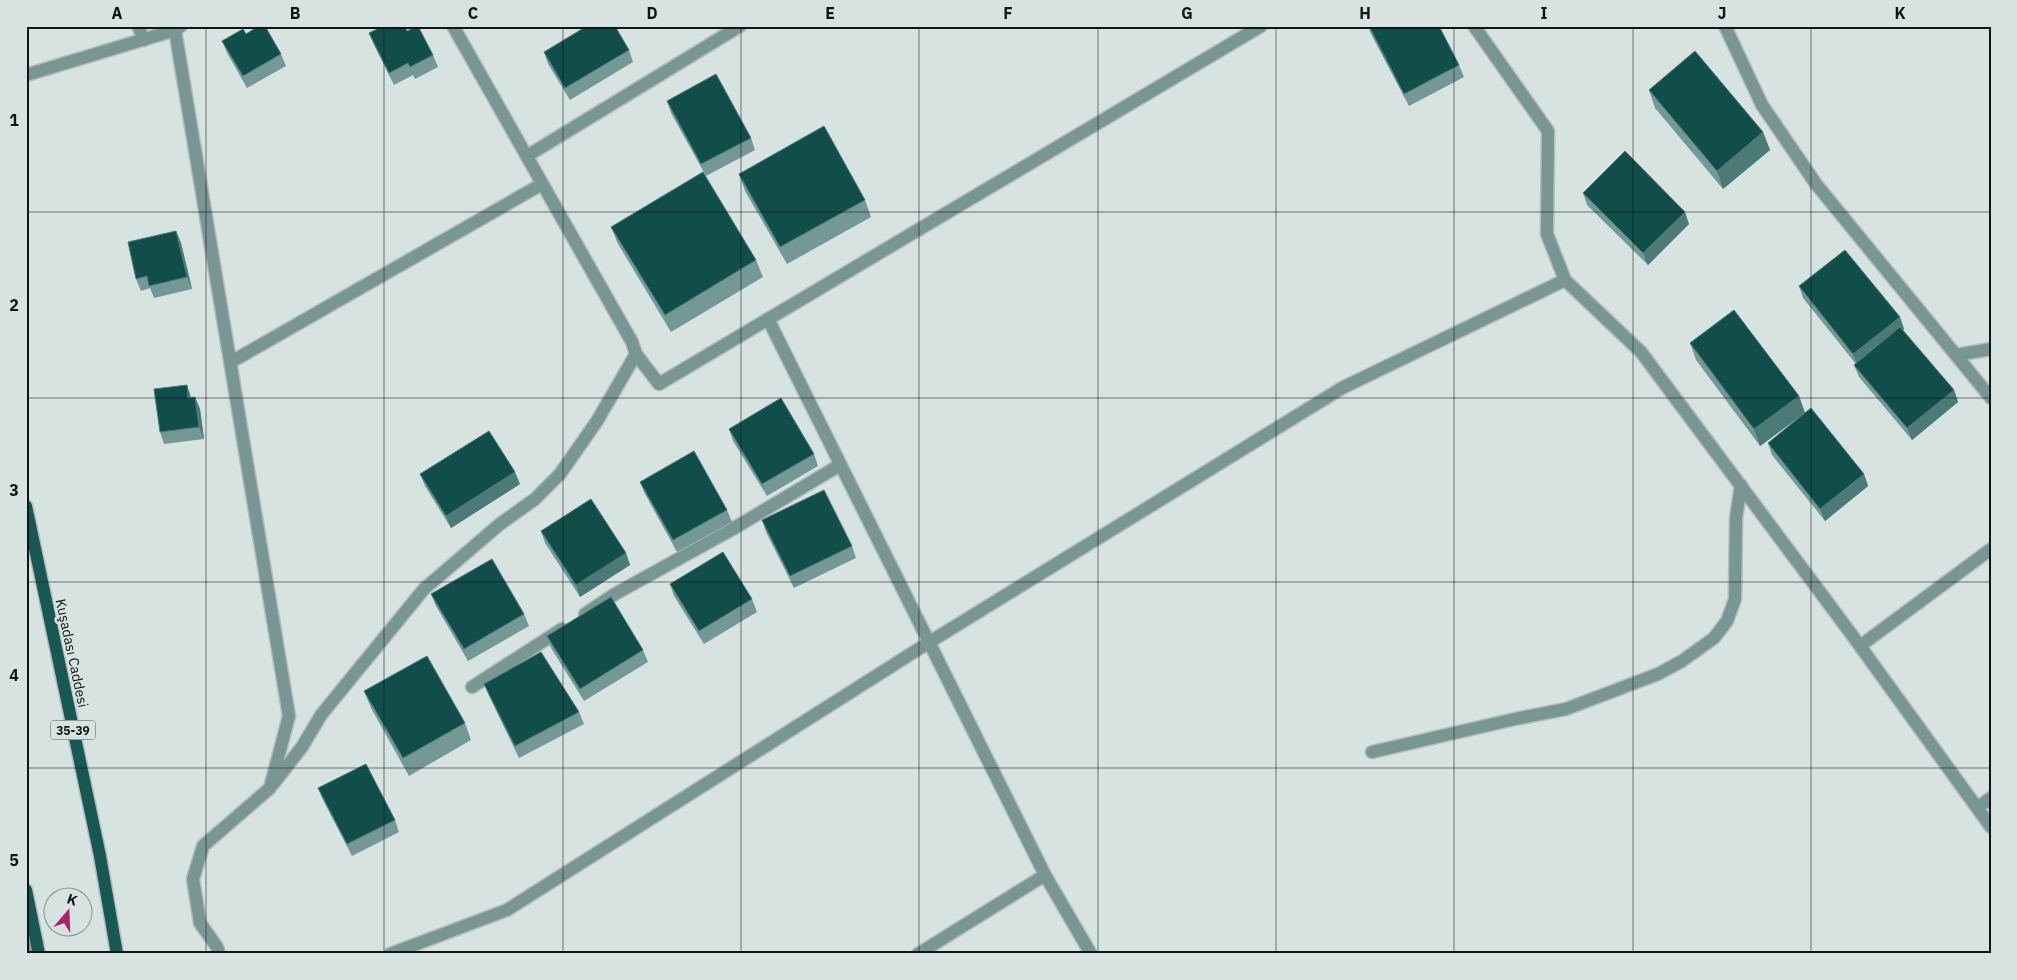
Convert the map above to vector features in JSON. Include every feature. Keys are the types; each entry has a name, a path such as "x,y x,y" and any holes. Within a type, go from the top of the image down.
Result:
{"main road":[{"name":"Kuşadası Caddesi","path":"26,506 100,856 117,954"},
{"path":"26,890 34,948"}],"street":[{"path":"138,26 144,40"},
{"path":"453,26 632,342 636,354 659,384 1262,26"},
{"path":"527,156 740,26"},
{"path":"1474,26 1548,131 1547,234 1565,280 1641,352 1860,646 1991,827"},
{"path":"1725,26 1762,105 1816,184 1991,398"},
{"path":"26,75 178,28 230,362 289,716 270,788"},
{"path":"230,362 542,184"},
{"path":"390,954 508,910 928,643 1342,388 1565,280"},
{"path":"768,318 1045,875 1091,954"},
{"path":"1956,355 1991,349"},
{"path":"218,954 217,947 200,923 193,880 203,846 270,788 302,747 321,715 424,589 500,524 535,499 560,474 597,421 636,354"},
{"path":"472,687 615,594 731,530 840,465"},
{"path":"1372,752 1514,718 1566,709 1658,674 1682,661 1714,638 1727,621 1735,599 1736,518 1740,485"},
{"path":"1860,646 1991,549"},
{"path":"1977,808 1991,798"},
{"path":"918,954 1045,875"}],"building":[{"path":"259,26 265,26 281,54 243,76 222,41 243,29 246,34"},
{"path":"383,26 404,26 407,31 418,26 433,55 410,67 408,63 389,73 369,33"},
{"path":"587,26 615,26 629,50 565,88 544,52"},
{"path":"1369,26 1439,26 1459,65 1404,94"},
{"path":"1695,51 1763,132 1717,171 1649,90"},
{"path":"716,74 751,138 701,164 667,101"},
{"path":"824,126 865,200 780,247 739,174"},
{"path":"1625,151 1685,212 1643,253 1583,193"},
{"path":"703,172 756,260 665,315 611,227"},
{"path":"176,231 187,277 149,286 147,276 136,279 128,242"},
{"path":"1845,250 1900,317 1853,354 1799,286"},
{"path":"1734,310 1799,396 1754,429 1690,343"},
{"path":"1900,327 1954,390 1907,428 1854,365"},
{"path":"187,385 188,398 195,397 199,427 160,432 154,389"},
{"path":"781,398 814,454 762,484 729,429"},
{"path":"1811,408 1864,474 1820,509 1768,443"},
{"path":"489,431 515,472 446,516 420,474"},
{"path":"694,451 727,510 673,540 640,482"},
{"path":"824,490 852,546 790,576 762,520"},
{"path":"591,499 626,553 576,585 541,531"},
{"path":"723,552 752,599 699,631 670,584"},
{"path":"492,559 524,614 464,649 431,594"},
{"path":"611,597 643,650 580,689 547,636"},
{"path":"541,652 579,712 515,746 484,684"},
{"path":"427,656 465,723 403,758 364,691"},
{"path":"366,764 395,820 347,844 318,788"}]}
